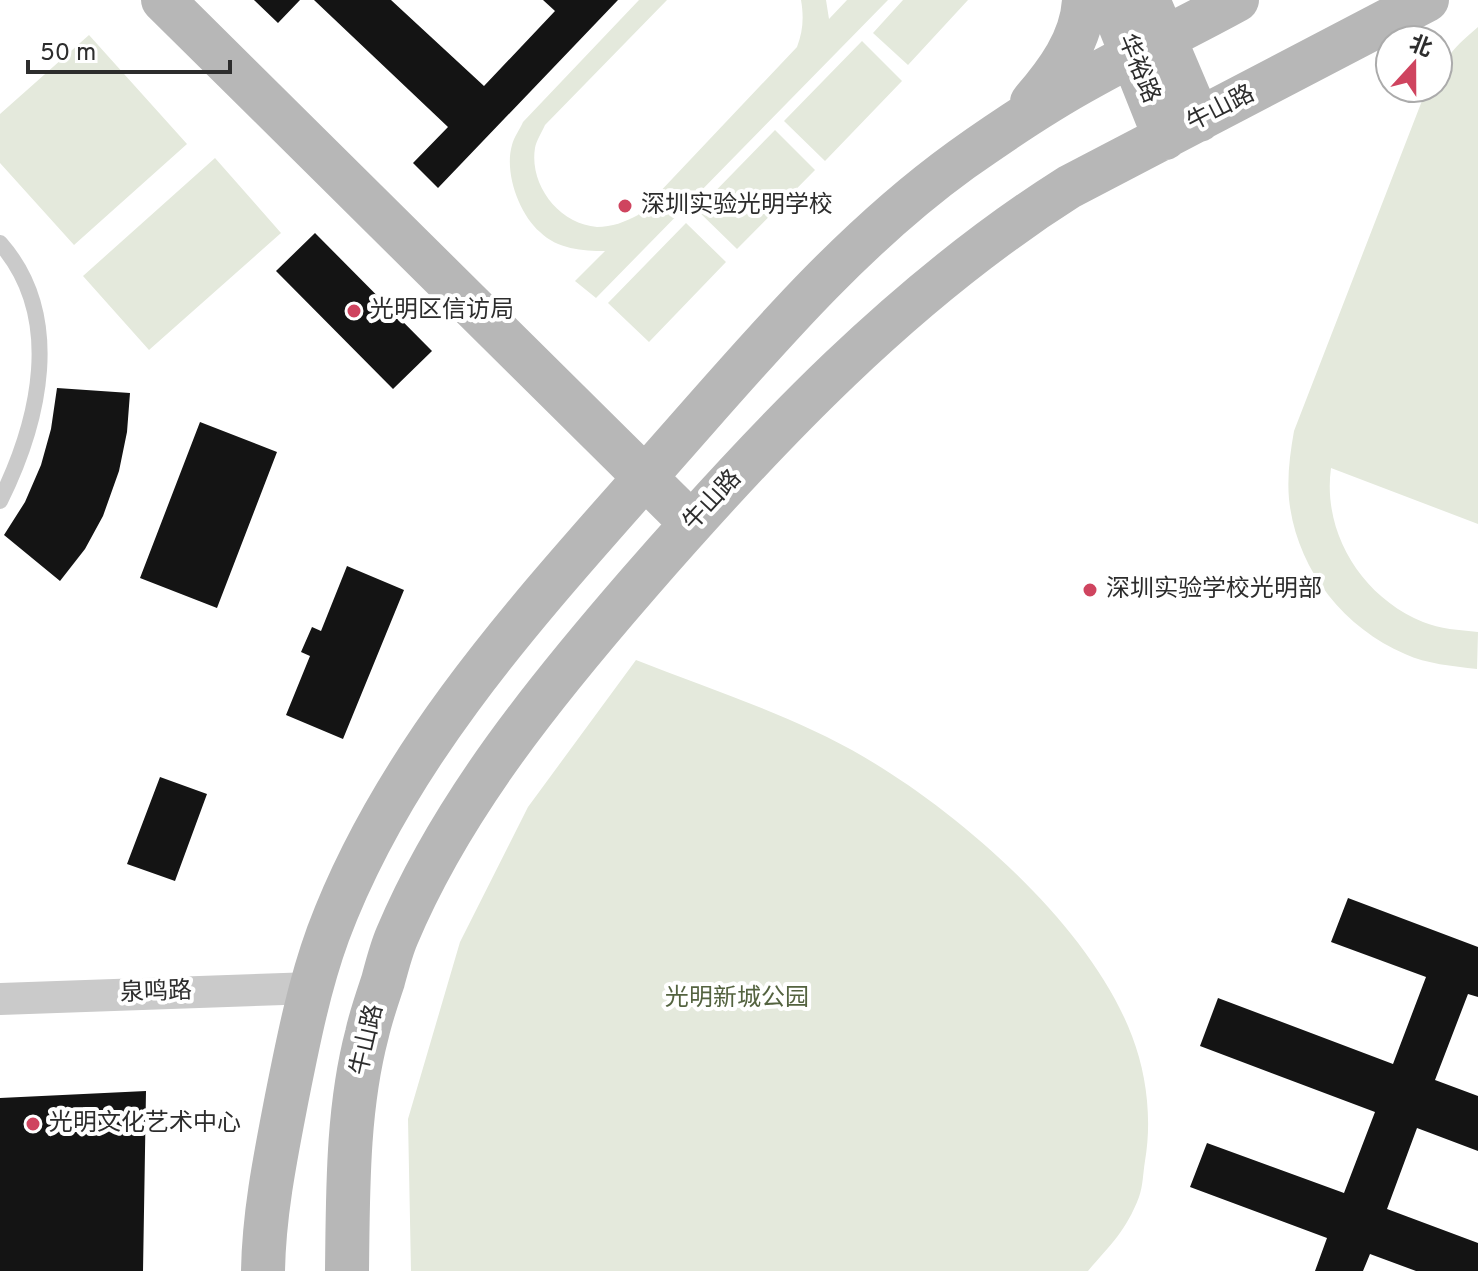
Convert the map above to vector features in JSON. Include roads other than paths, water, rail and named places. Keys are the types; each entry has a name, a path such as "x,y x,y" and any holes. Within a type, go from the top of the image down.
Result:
{"street":[{"path":"163,0 691,523"},
{"path":"996,137 1043,90 1067,56 1079,28 1084,0"},
{"name":"华裕路","path":"1110,0 1148,48 1182,129"},
{"name":"华裕路","path":"1148,0 1148,48"},
{"path":"263,1271 273,1166 301,1029 328,935 370,841 417,759 469,686 644,478 794,308 859,244 948,170 996,137 1087,79 1237,0"},
{"name":"牛山路","path":"347,1271 353,1120 366,1036 396,937 458,822 553,683 691,523 801,408 878,332 959,263 1069,187 1427,0"},
{"name":"泉鸣路","path":"0,999 313,988"}],"lane":[{"path":"0,243 16,261 36,314 40,363 21,455 0,501"}],"place":[{"name":"深圳实验光明学校","path":"625,206"},
{"name":"光明区信访局","path":"354,311"},
{"name":"深圳实验学校光明部","path":"1090,590"},
{"name":"光明文化艺术中心","path":"33,1124"}],"park label":[{"name":"光明新城公园","path":"737,999"}]}
